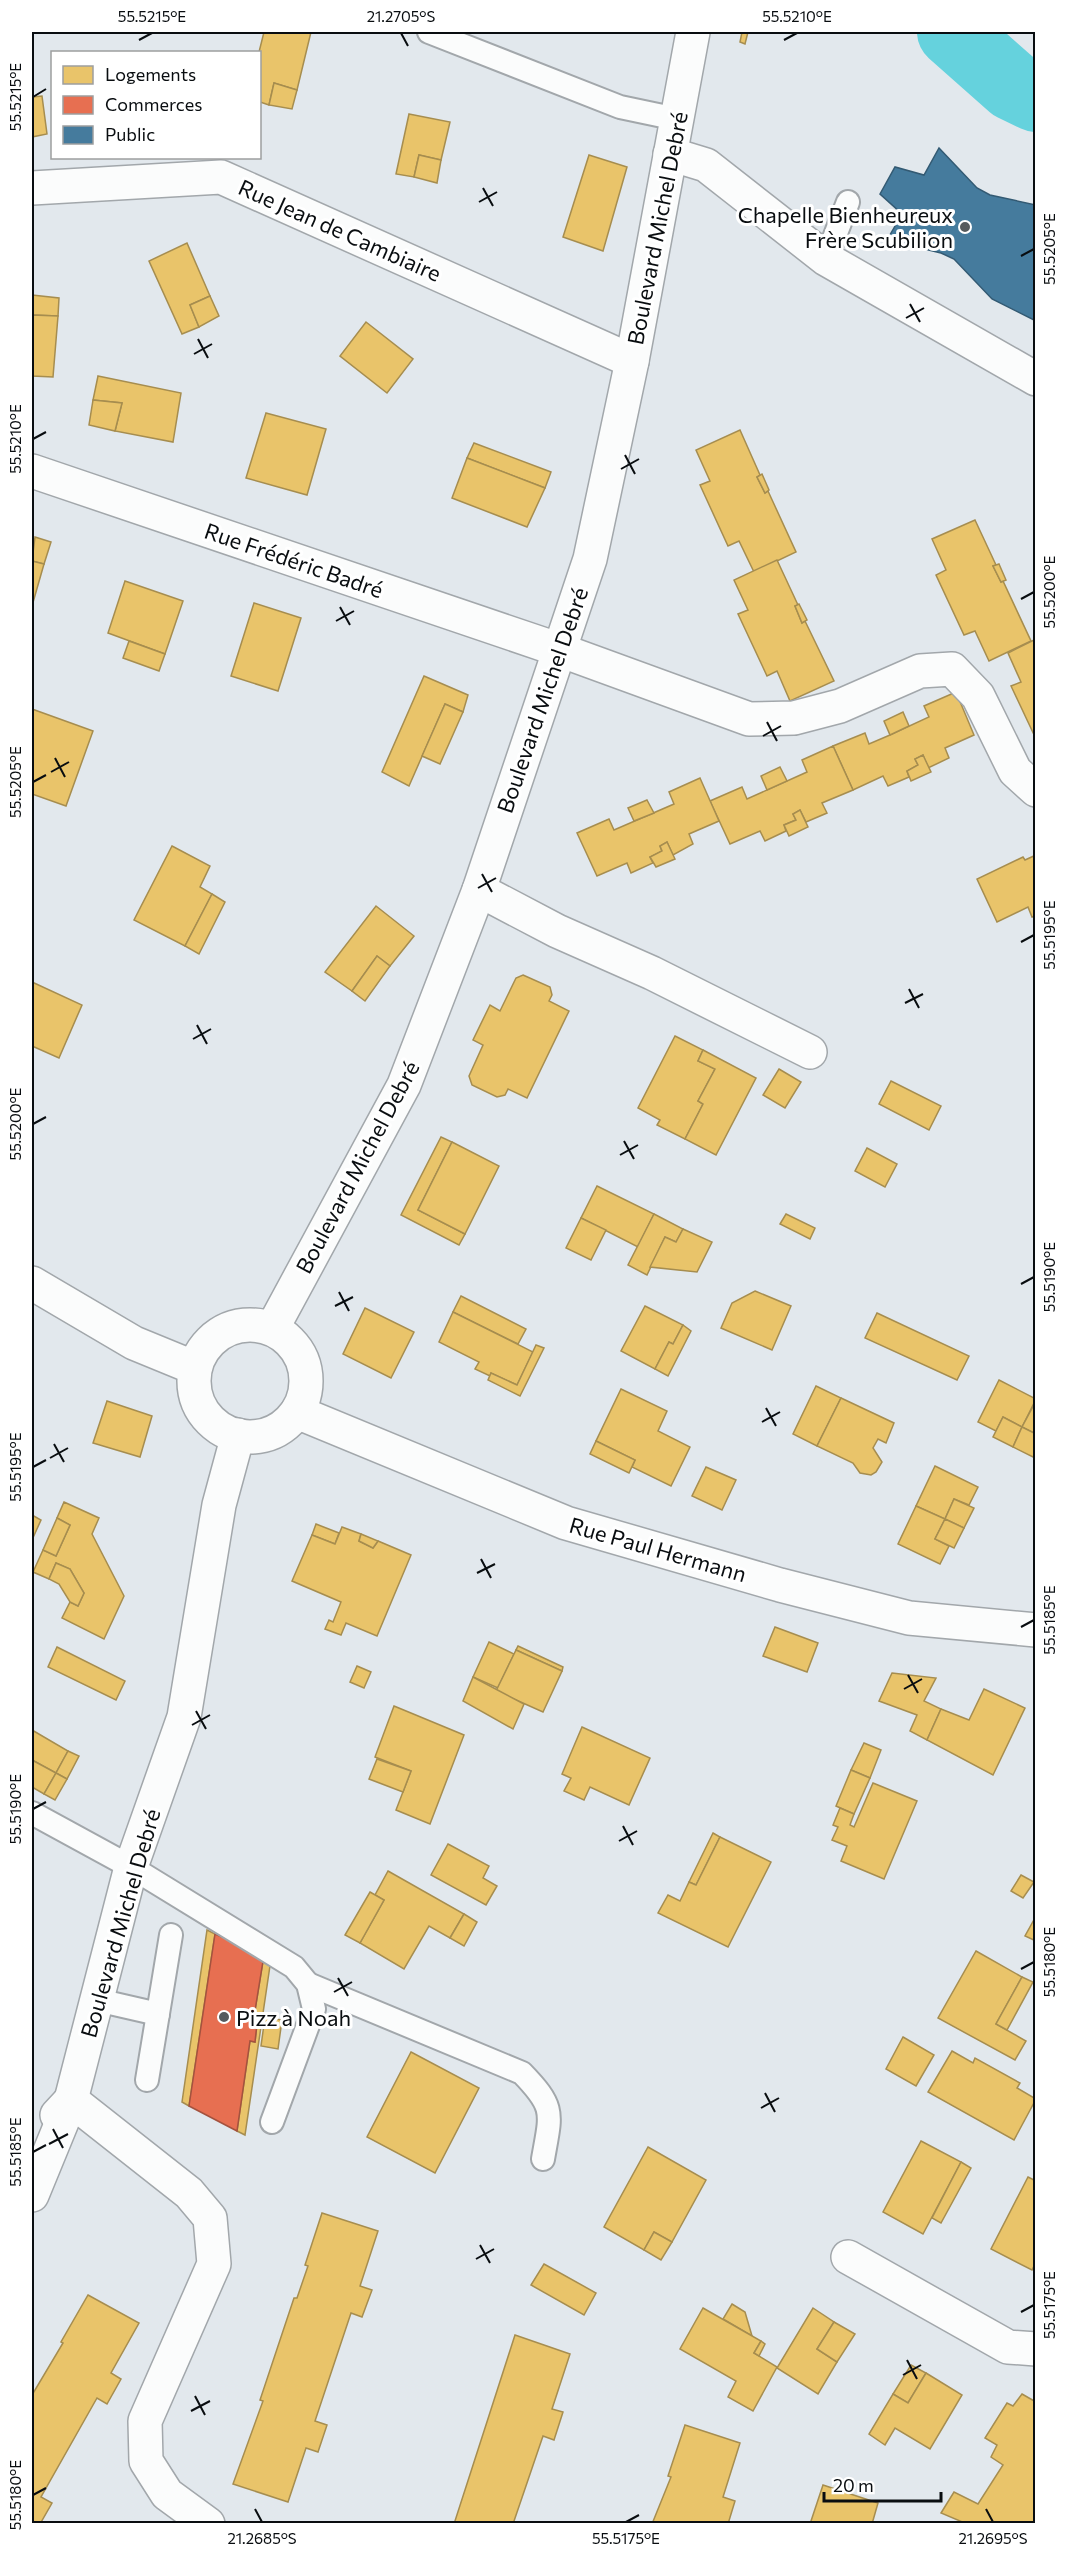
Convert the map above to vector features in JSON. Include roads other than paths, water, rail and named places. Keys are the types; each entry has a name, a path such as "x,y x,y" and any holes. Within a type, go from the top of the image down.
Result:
{"street":[{"name":"Boulevard Michel Debré","path":"272,1329 404,1085 479,890 557,650 590,559 632,360 693,32"},
{"path":"670,154 706,165 826,259 1035,379"},
{"name":"Rue Jean de Cambiaire","path":"32,188 221,177 632,360"},
{"name":"Rue Frédéric Badré","path":"32,471 557,650 750,719 794,718 840,706 920,671 952,669 978,696 1015,771 1035,790"},
{"path":"479,890 557,932 652,973 810,1052"},
{"path":"32,1283 135,1343 195,1368"},
{"path":"249,1324 272,1329 292,1343 304,1365 306,1389 297,1412 285,1425 271,1433 255,1437 238,1436 218,1426 203,1410 195,1390 195,1368 206,1346 225,1330 249,1324"},
{"name":"Rue Paul Hermann","path":"297,1412 337,1431 566,1522 780,1585 909,1618 1035,1630"},
{"name":"Boulevard Michel Debré","path":"32,2195 71,2100 131,1867 184,1717 219,1505 238,1436"},
{"path":"32,2142 71,2100 189,2193 210,2218 214,2264 145,2421 146,2461 167,2494 208,2523"},
{"path":"848,2257 1008,2347 1035,2349"}],"lane":[{"path":"429,32 620,107 677,119"},
{"path":"826,259 848,202"},
{"path":"32,1813 131,1867 294,1967 308,1984 314,2009 272,2121"},
{"path":"147,2079 171,1935"},
{"path":"308,1984 522,2073 541,2092 551,2113 543,2159"},
{"path":"97,2000 158,2014"}],"waterway":[{"path":"952,32 1013,86 1036,97"}],"place":[{"name":"Chapelle Bienheureux Frère Scubilion","path":"965,227"},
{"name":"Pizz à Noah","path":"224,2017"}]}
